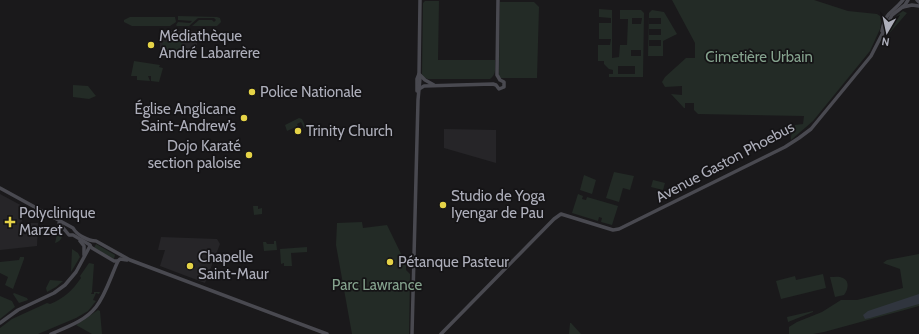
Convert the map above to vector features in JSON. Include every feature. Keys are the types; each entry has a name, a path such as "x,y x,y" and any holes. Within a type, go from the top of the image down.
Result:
{"main road":[{"path":"412,334 420,0"},
{"path":"418,89 424,86 435,85 496,85 499,88 504,87 504,82 500,80 497,75 498,0"},
{"name":"Avenue Gaston Phoebus","path":"881,36 884,21 888,14 903,0"},
{"name":"Avenue Gaston Phoebus","path":"441,334 554,218 561,214 613,230 620,229 785,147 799,138 811,129 871,56 892,15 908,0"},
{"path":"900,9 909,5 919,6"},
{"path":"419,74 425,80 435,85"},
{"path":"496,85 500,80"},
{"path":"0,188 74,229 74,233 84,246 84,257"},
{"path":"52,218 62,226 69,235 74,233"},
{"path":"67,233 67,230 70,228"},
{"path":"74,233 114,261 130,260"},
{"path":"0,323 18,310 60,290 70,280 90,244 96,241 130,260 327,334"},
{"path":"51,334 76,323 96,308 119,260 119,254"}],"shaded area":[{"path":"160,31 197,31 197,57 160,56"},
{"path":"444,129 496,130 496,163 444,148"},
{"name":"Polyclinique Marzet","path":"0,194 26,208 20,226 30,227 30,223 38,223 37,246 0,250"},
{"path":"161,237 217,239 220,244 205,283 160,266 165,250 158,250"},
{"path":"919,294 919,304 865,319 863,315 868,311"}],"green space":[{"name":"Cimetière Urbain","path":"672,0 814,0 848,11 877,14 880,16 881,22 880,29 870,51 813,121 791,140 795,125 803,124 804,116 698,114 694,110 694,103 685,103 684,108 671,94 682,95 682,86 665,87 662,82 665,77 686,58 695,58 695,43"},
{"path":"425,1 439,1 438,60 495,60 495,73 490,79 428,79 423,77 423,3"},
{"path":"500,2 534,2 539,7 537,78 499,77"},
{"path":"599,9 612,10 612,58 619,57 620,45 627,45 628,19 620,19 620,10 641,10 644,13 643,77 609,77 609,74 613,74 613,70 609,69 604,64 604,61 598,61 598,45 610,45 611,39 599,39 599,23 611,23 611,18 599,17","holes":["632,18 642,18 641,24 632,24","631,50 641,50 641,56 631,56","618,66 635,66 635,74 618,74"]},
{"path":"652,10 664,12 677,34 663,41 663,56 648,56 649,13","holes":["649,18 661,18 661,24 649,24","649,29 661,29 661,35 649,35","649,40 661,40 661,46 649,46"]},
{"path":"903,11 907,13 886,37 892,22"},
{"path":"178,16 217,17 220,18 221,22 217,26 192,26 199,20 212,20 214,22 216,20 214,18 198,18 189,26 177,26 176,25 178,22 190,23 192,21 178,20"},
{"path":"130,17 175,17 176,22 170,26 132,26 124,22 124,20"},
{"path":"163,31 177,31 177,34 181,34 178,35 178,38 168,40 168,34 165,33 164,35"},
{"path":"163,40 163,42 182,41 182,51 162,51"},
{"path":"134,61 160,65 159,67 163,68 159,82 151,81 151,76 148,76 150,81 137,80 137,76 131,76"},
{"path":"73,85 88,86 96,96 89,99 73,97"},
{"path":"299,118 302,119 306,127 304,128 301,122 297,124 298,126 287,131 285,125"},
{"path":"614,172 634,176 630,190 623,188 619,202 606,198"},
{"path":"584,175 596,180 592,194 580,190"},
{"path":"653,180 665,183 663,190 651,187"},
{"path":"578,194 583,196 582,199 586,200 587,197 618,206 612,225 601,222 602,218 599,217 598,221 572,213"},
{"path":"253,206 258,206 258,209 262,208 262,214 254,215"},
{"name":"Parc Lawrance","path":"362,222 363,228 387,225 406,264 406,270 410,274 409,334 352,334 336,245 337,223"},
{"path":"59,227 62,232 62,236 58,242 55,243"},
{"path":"274,241 276,241 277,250 264,251 263,242 266,242 267,244 274,244"},
{"path":"96,244 115,255 114,259 94,248"},
{"path":"307,247 307,252 291,253 292,266 284,266 284,263 281,264 280,249"},
{"path":"72,249 78,253 80,257 71,272"},
{"path":"919,254 919,306 824,332 813,334 789,334 789,327 797,322 822,312 841,300 857,300 903,288 900,269 883,263 887,260"},
{"path":"20,257 24,257 24,259 13,289 5,285 8,277 0,273 0,262 19,260"},
{"path":"89,263 94,264 91,294 94,294 94,292 100,292 99,294 96,293 93,300 96,301 88,311 76,318 38,334 0,334 0,328 12,319 47,303 50,304 55,302 67,294 81,278 80,276"},
{"path":"823,274 826,288 781,299 776,281 795,276 796,280"},
{"path":"830,277 841,277 847,281 847,291 844,295 835,297"},
{"path":"50,280 63,281 47,292 46,288"},
{"path":"14,293 27,298 28,300 19,303 13,294"},
{"path":"0,296 12,301 15,307 0,319"},
{"path":"98,310 100,311 102,334 92,334 76,325"},
{"path":"813,312 788,322 787,317"},
{"path":"571,323 581,334 569,334"}],"place":[{"name":"Médiathèque André Labarrère","path":"151,45"},
{"name":"Police Nationale","path":"252,92"},
{"name":"Église Anglicane Saint-Andrew’s","path":"244,118"},
{"name":"Trinity Church","path":"298,131"},
{"name":"Dojo Karaté section paloise","path":"249,155"},
{"name":"Studio de Yoga Iyengar de Pau","path":"443,205"},
{"name":"Polyclinique Marzet","path":"10,222"},
{"name":"Pétanque Pasteur","path":"390,262"},
{"name":"Chapelle Saint-Maur","path":"190,266"}]}
